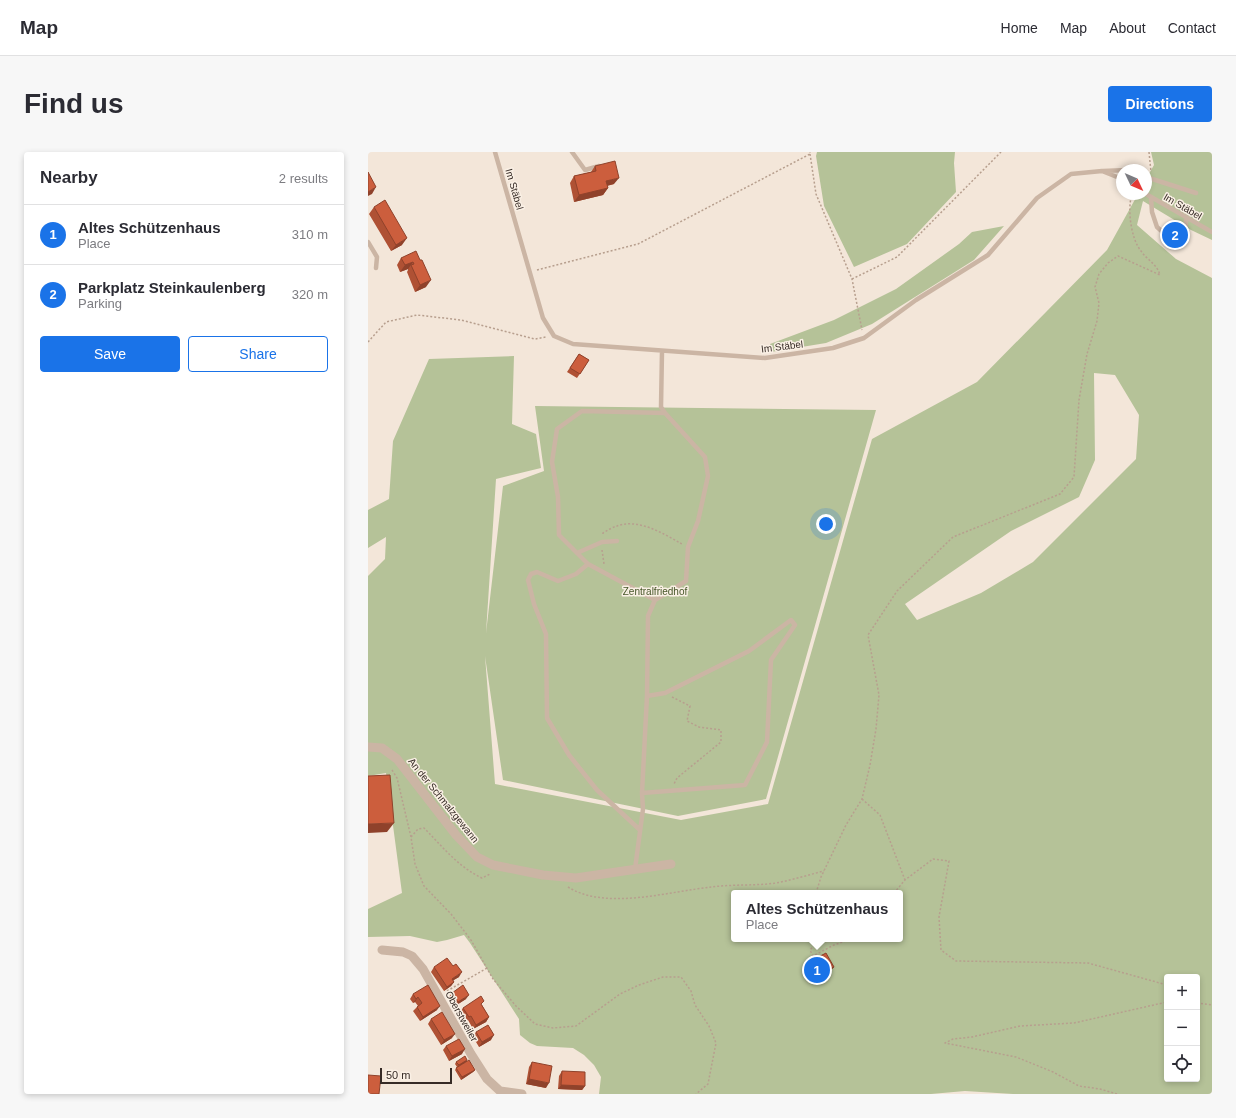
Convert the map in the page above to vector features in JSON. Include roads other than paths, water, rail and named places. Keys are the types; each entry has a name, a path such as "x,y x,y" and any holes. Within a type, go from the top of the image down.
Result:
{"street":[{"name":"An der Schmalzgewann","path":"368,747 382,748 397,759 456,835 477,857 493,865 551,876 576,878 671,864"},
{"name":"Oberstweiler","path":"382,950 403,952 412,956 423,969 470,1054 487,1079 500,1091 522,1094"}],"lane":[{"name":"Im Stäbel","path":"495,152 543,318 554,336 573,344 765,358 833,348 864,338 916,300 988,254 1037,198 1071,174 1102,171 1116,177"},
{"path":"572,152 585,170 603,165"},
{"path":"1102,171 1116,170"},
{"path":"1152,179 1196,193"},
{"name":"Im Stäbel","path":"1152,199 1212,232"},
{"path":"1151,200 1152,212 1157,227 1167,236 1177,236 1183,232 1186,226 1186,217"},
{"path":"368,242 377,257 376,268"},
{"path":"635,869 642,809 647,696 648,616 655,600 686,581 688,548 698,521 708,476 705,456 661,407 662,351"},
{"path":"655,600 604,574 588,564 559,535 558,497 552,462 557,429 582,411 665,413"},
{"path":"577,553 602,542 617,542"},
{"path":"588,564 576,574 558,581 537,572 531,574 528,580 534,604 546,634 547,718 569,755 597,790 640,830"},
{"path":"642,793 745,785 767,742 771,660 794,625 791,620 749,650 665,693 647,696"}],"place":[{"name":"Parkplatz Steinkaulenberg","path":"1175,235"},
{"name":"Altes Schützenhaus","path":"817,970"}],"park label":[{"name":"Zentralfriedhof","path":"655,591"}]}
